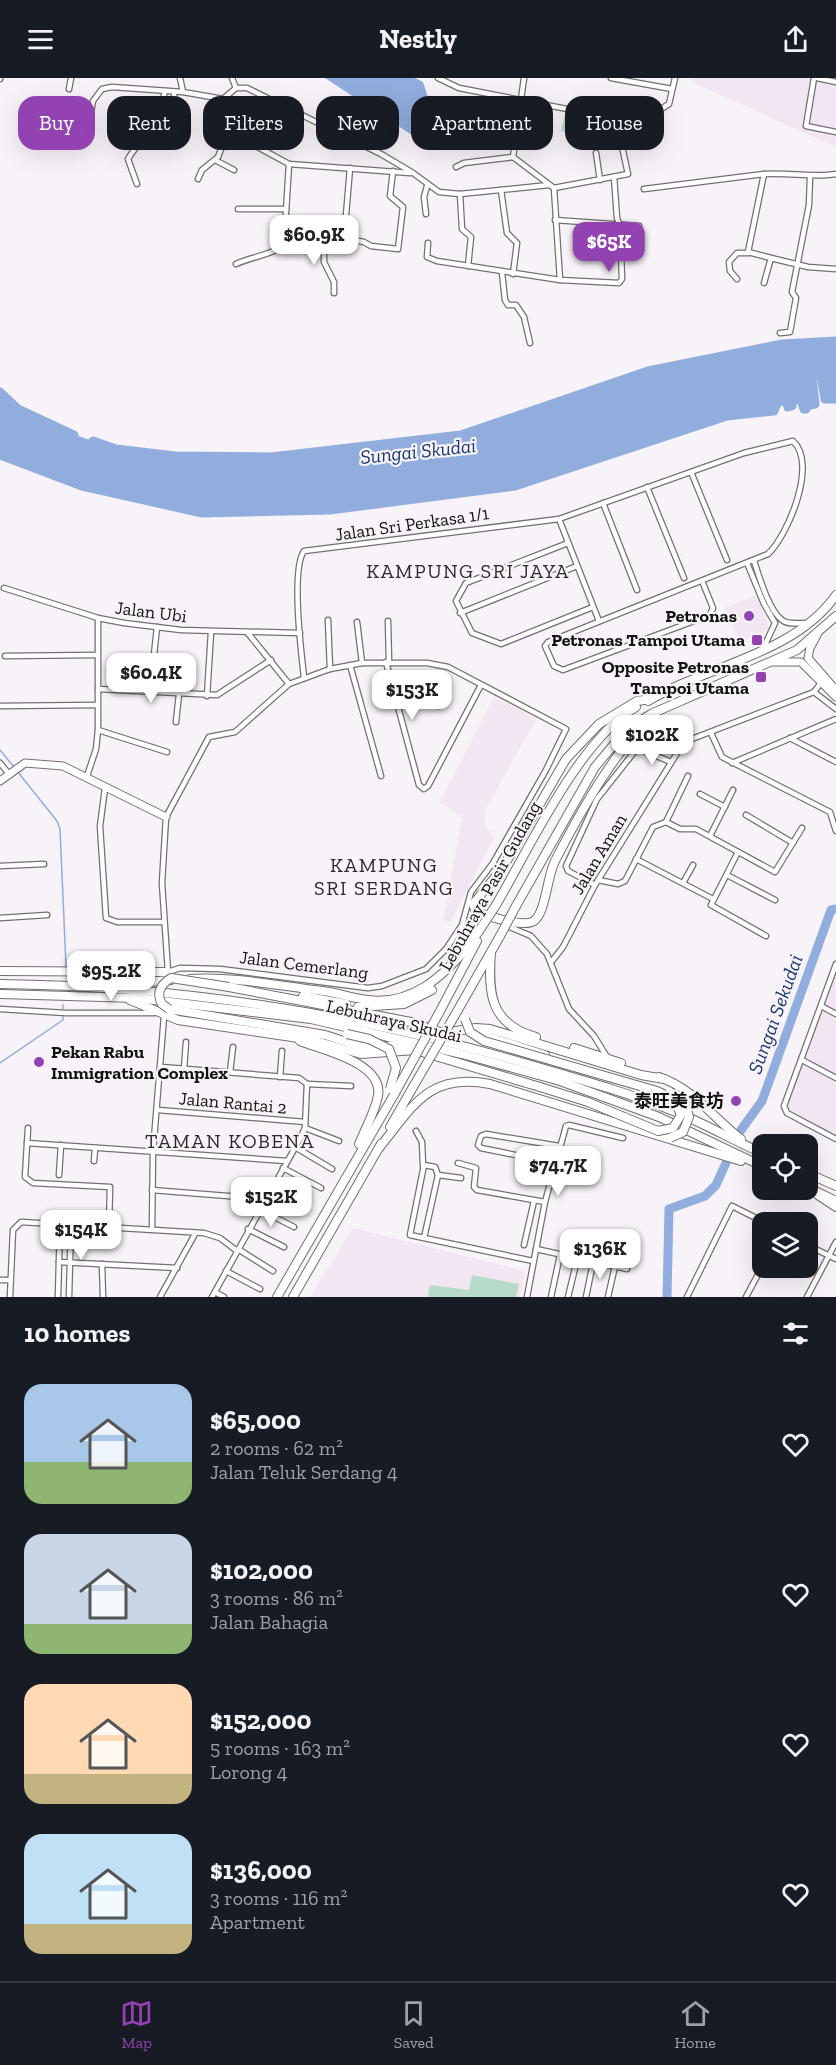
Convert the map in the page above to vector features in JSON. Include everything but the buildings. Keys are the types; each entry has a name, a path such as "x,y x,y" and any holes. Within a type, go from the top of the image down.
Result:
{"highway":[{"name":"Lebuhraya Pasir Gudang","path":"277,1297 392,1091 439,1012 481,931 582,758 613,724 651,699 793,634 810,623 836,595"},
{"name":"Lebuhraya Pasir Gudang","path":"293,1297 599,762 626,730 655,712 797,650 817,635 836,616"},
{"path":"651,699 637,701 599,724 566,759 502,870 473,904 476,912 524,924 533,922 540,914 552,867 599,780 621,751 645,727 655,712"},
{"path":"333,1004 376,1008 391,1007 416,999 444,981 481,931"},
{"path":"100,986 213,977 324,992 369,1001 391,1000 414,993 434,982 468,947"},
{"path":"491,952 490,992 495,1007 507,1023 531,1035 607,1057 664,1078 703,1102 725,1127 752,1149"},
{"path":"0,971 168,972"},
{"path":"161,981 168,972"},
{"path":"163,1012 159,992 162,985 171,978 333,1004 443,1032 476,1028 490,1029 641,1074 664,1078"},
{"path":"121,997 163,1012 312,1040 361,1054 379,1055 415,1050 588,1102 658,1131 673,1128 681,1116 674,1099 657,1091 484,1041 470,1032 465,1019 475,980"},
{"name":"Lebuhraya Skudai","path":"0,984 100,986 204,996 301,1010 435,1037 573,1077 675,1112 752,1149"},
{"name":"Lebuhraya Skudai","path":"0,994 121,997 224,1007 310,1019 426,1045 560,1081 659,1117 752,1161"},
{"path":"163,1012 325,1035 363,1047 426,1045"},
{"path":"163,1012 278,1023 369,1039 382,1044 393,1056 396,1074 392,1091"},
{"path":"379,1148 414,1103 433,1088 456,1081 490,1084 670,1138 677,1136 687,1124 687,1105 672,1092 551,1057 486,1034 435,1037"},
{"path":"288,1037 355,1062 374,1076 378,1086 375,1106 348,1169"},
{"path":"490,1084 655,1136 752,1163"},
{"path":"818,1177 833,1183"},
{"path":"818,1195 834,1205"}],"street":[{"path":"69,89 71,78"},
{"path":"180,78 183,92"},
{"path":"232,78 236,88"},
{"path":"438,78 459,88 497,96"},
{"path":"522,96 524,78"},
{"path":"611,78 672,89"},
{"path":"553,107 639,123 669,104 675,78"},
{"path":"836,82 816,78 806,126 836,132"},
{"path":"95,98 102,89 112,87 206,96"},
{"path":"227,96 236,88 247,88 413,173 427,186 439,192 460,194 552,186 614,177 629,171 623,150"},
{"path":"137,184 128,159 136,145 154,135 165,91"},
{"path":"174,92 174,96"},
{"path":"198,179 202,170 215,160 219,150"},
{"path":"263,150 289,164 413,173"},
{"path":"513,157 514,150"},
{"path":"596,153 600,180"},
{"path":"456,167 464,163 513,157 552,186 560,280"},
{"path":"215,160 234,170"},
{"path":"237,264 256,255 269,254 278,249 285,228 289,164"},
{"path":"344,239 350,168"},
{"path":"285,228 370,246 398,249 403,207 390,196 393,171"},
{"path":"644,189 764,174 783,173 810,177 836,174"},
{"path":"749,253 764,174"},
{"path":"428,243 426,254 429,259 502,273 560,280 619,283 622,279 620,226 617,218 614,177"},
{"path":"780,333 790,332 796,298 792,292 809,205 810,177"},
{"path":"426,214 424,197 427,186"},
{"path":"501,190 507,234 517,243 513,274"},
{"path":"460,194 462,229 471,237 468,266"},
{"path":"238,209 286,209"},
{"path":"555,220 639,226"},
{"path":"324,235 324,262 334,282 334,293"},
{"path":"737,279 730,271 729,262 735,254 749,253 796,265 836,269"},
{"path":"764,283 771,258"},
{"path":"502,273 505,300 508,305 516,305 524,317 530,344"},
{"name":"Jalan Sri Perkasa 1/1","path":"304,677 298,584 300,556 309,549 344,548 455,530 559,519 786,441 797,445 802,484 792,514 776,546 754,561"},
{"path":"691,472 727,560"},
{"path":"647,487 684,578"},
{"path":"603,503 637,590"},
{"path":"559,519 599,621"},
{"path":"568,543 466,583 456,601 460,613 472,633 501,644 594,607"},
{"path":"702,580 713,608 710,615 563,670 550,661 545,644 702,580 754,561 767,596 780,618 789,623 810,623"},
{"path":"747,563 776,627 763,649"},
{"path":"460,613 577,566"},
{"name":"Jalan Ubi","path":"4,588 98,618 157,627 211,632 247,633 269,630 300,633"},
{"path":"87,776 96,749 98,730 96,655 98,618"},
{"path":"328,620 330,669"},
{"path":"168,972 162,841 166,817 208,737 235,732 290,684 330,669 362,663 388,662 427,663 448,667 481,686 428,786 423,789 418,785 393,695 388,662 388,621"},
{"path":"357,622 362,663"},
{"path":"150,692 157,627"},
{"path":"207,696 211,632"},
{"path":"247,633 290,684"},
{"path":"817,635 808,658 836,690"},
{"path":"5,656 96,655"},
{"path":"98,689 217,695 271,660"},
{"path":"770,662 801,662 820,684 836,697"},
{"path":"350,665 381,776"},
{"path":"820,684 814,692 711,734 722,757 830,812 836,810"},
{"name":"Jalan Cemerlang","path":"168,972 180,968 219,969 368,988 382,986 426,969 454,938 465,915 471,892 493,863 546,770 566,729 481,686"},
{"path":"814,692 836,709"},
{"path":"176,722 179,694"},
{"path":"393,695 437,694 442,697 439,706"},
{"path":"0,706 97,705"},
{"path":"732,763 836,719"},
{"path":"98,730 167,752"},
{"name":"Jalan Aman","path":"552,962 563,947 596,882 678,748 684,742 711,734"},
{"path":"790,738 836,762"},
{"path":"671,762 642,750 635,751 597,799 566,869 596,882 622,883 653,827 666,822 688,776"},
{"path":"0,763 11,772"},
{"path":"0,781 25,763 63,766 166,817"},
{"path":"105,788 100,826 106,918 112,921 165,922"},
{"path":"710,836 733,790"},
{"path":"700,794 725,807"},
{"path":"830,812 836,831"},
{"path":"746,815 793,843"},
{"path":"666,822 680,829 696,829 776,872 802,828"},
{"path":"738,852 712,905 766,936"},
{"path":"636,859 713,899"},
{"path":"0,866 44,864"},
{"path":"683,883 693,865"},
{"path":"727,875 775,900"},
{"path":"0,918 47,915"},
{"path":"465,915 475,915 520,929 539,944 552,962 569,1009 594,1036 607,1057"},
{"path":"836,964 785,1110 836,1139"},
{"path":"821,1006 836,1014"},
{"path":"0,1009 66,1013 163,1012 159,1110 153,1152 152,1229"},
{"path":"184,1069 186,1042"},
{"path":"230,1072 233,1047"},
{"path":"280,1077 282,1051"},
{"path":"802,1059 836,1078"},
{"path":"162,1067 280,1077 351,1086"},
{"path":"224,1297 214,1295 259,1209 295,1148 305,1125 306,1082"},
{"name":"Jalan Rantai 2","path":"159,1110 305,1125 339,1141"},
{"path":"526,1297 545,1202 559,1146 567,1125 622,1138"},
{"path":"28,1128 25,1177 29,1181 111,1187 109,1227"},
{"path":"416,1131 422,1142 423,1166 409,1234 533,1261"},
{"path":"548,1144 544,1158 540,1160 481,1148 478,1145 481,1136 486,1134 548,1144 559,1146"},
{"path":"27,1143 287,1161"},
{"path":"58,1174 61,1146"},
{"path":"94,1161 95,1148"},
{"path":"295,1148 332,1169"},
{"path":"458,1163 476,1168 474,1187 477,1190 545,1202"},
{"path":"423,1166 435,1167 438,1175 424,1238"},
{"path":"283,1168 321,1188"},
{"path":"438,1175 461,1178"},
{"path":"272,1187 306,1207"},
{"path":"152,1190 265,1199"},
{"path":"524,1245 534,1201"},
{"path":"687,1297 732,1206 752,1216"},
{"path":"259,1209 294,1227"},
{"path":"10,1297 16,1224 21,1222 152,1229 218,1236 273,1271"},
{"path":"58,1297 60,1224"},
{"path":"69,1297 71,1224"},
{"path":"248,1229 284,1247"},
{"path":"160,1297 195,1234"},
{"path":"807,1297 836,1242"},
{"path":"536,1249 577,1260 627,1269"},
{"path":"818,1251 836,1259"},
{"path":"551,1297 560,1255"},
{"path":"568,1297 577,1260"},
{"path":"59,1262 177,1268"},
{"path":"586,1297 593,1263"},
{"path":"102,1264 103,1297"},
{"path":"609,1297 615,1266"},
{"path":"226,1271 260,1289"},
{"path":"746,1297 756,1278"},
{"path":"0,1280 10,1280"}],"shaded area":[{"path":"692,78 836,78 836,147 696,84"},
{"path":"756,595 770,629 740,643 725,608"},
{"path":"494,697 536,719 485,810 485,825 494,837 451,921 443,922 462,818 440,802"},
{"path":"836,970 836,1143 784,1116"},
{"path":"353,1228 525,1271 520,1297 310,1297"}],"green space":[{"path":"565,114 565,132 561,131"},
{"path":"472,1275 519,1284 516,1297 429,1297 428,1291 431,1285 469,1290"}],"water":[{"path":"325,78 415,78 423,82 427,96 411,96 411,134 399,127 399,96 352,96"},
{"name":"Sungai Skudai","path":"836,341 836,399 825,399 821,375 812,376 815,404 806,406 806,409 801,400 790,399 792,406 788,407 786,400 777,403 774,411 727,416 515,486 330,510 202,513 82,486 0,455 0,392 18,409 64,431 116,449 175,456 271,457 461,435 648,371 782,344"}],"waterway":[{"name":"Sungai Skudai","path":"93,441 116,449 175,456 271,457 461,435 648,371 782,344 836,341"},
{"path":"0,455 82,486 202,513 330,510 515,486 727,416 774,411 777,403 786,400 788,407 792,406 790,399 801,400 806,409 806,406 815,404 812,376 821,375 825,399 836,399"},
{"path":"0,392 18,409 74,435"},
{"path":"0,750 14,767"},
{"path":"17,771 57,821 60,829 66,966"},
{"name":"Sungai Sekudai","path":"741,1130 762,1101 831,910 836,909"},
{"path":"0,1063 63,1020 63,1005"},
{"name":"Sungai Sekudai","path":"667,1297 669,1209 705,1196 716,1185 726,1163"}],"place":[{"name":"Petronas","path":"749,616"},
{"name":"Petronas Tampoi Utama","path":"757,640"},
{"name":"Opposite Petronas Tampoi Utama","path":"761,677"},
{"name":"Pekan Rabu Immigration Complex","path":"39,1062"},
{"name":"泰旺美食坊","path":"736,1101"}],"district":[{"name":"KAMPUNG SRI JAYA","path":"468,571"},
{"name":"KAMPUNG SRI SERDANG","path":"384,876"},
{"name":"TAMAN KOBENA","path":"230,1141"}]}
